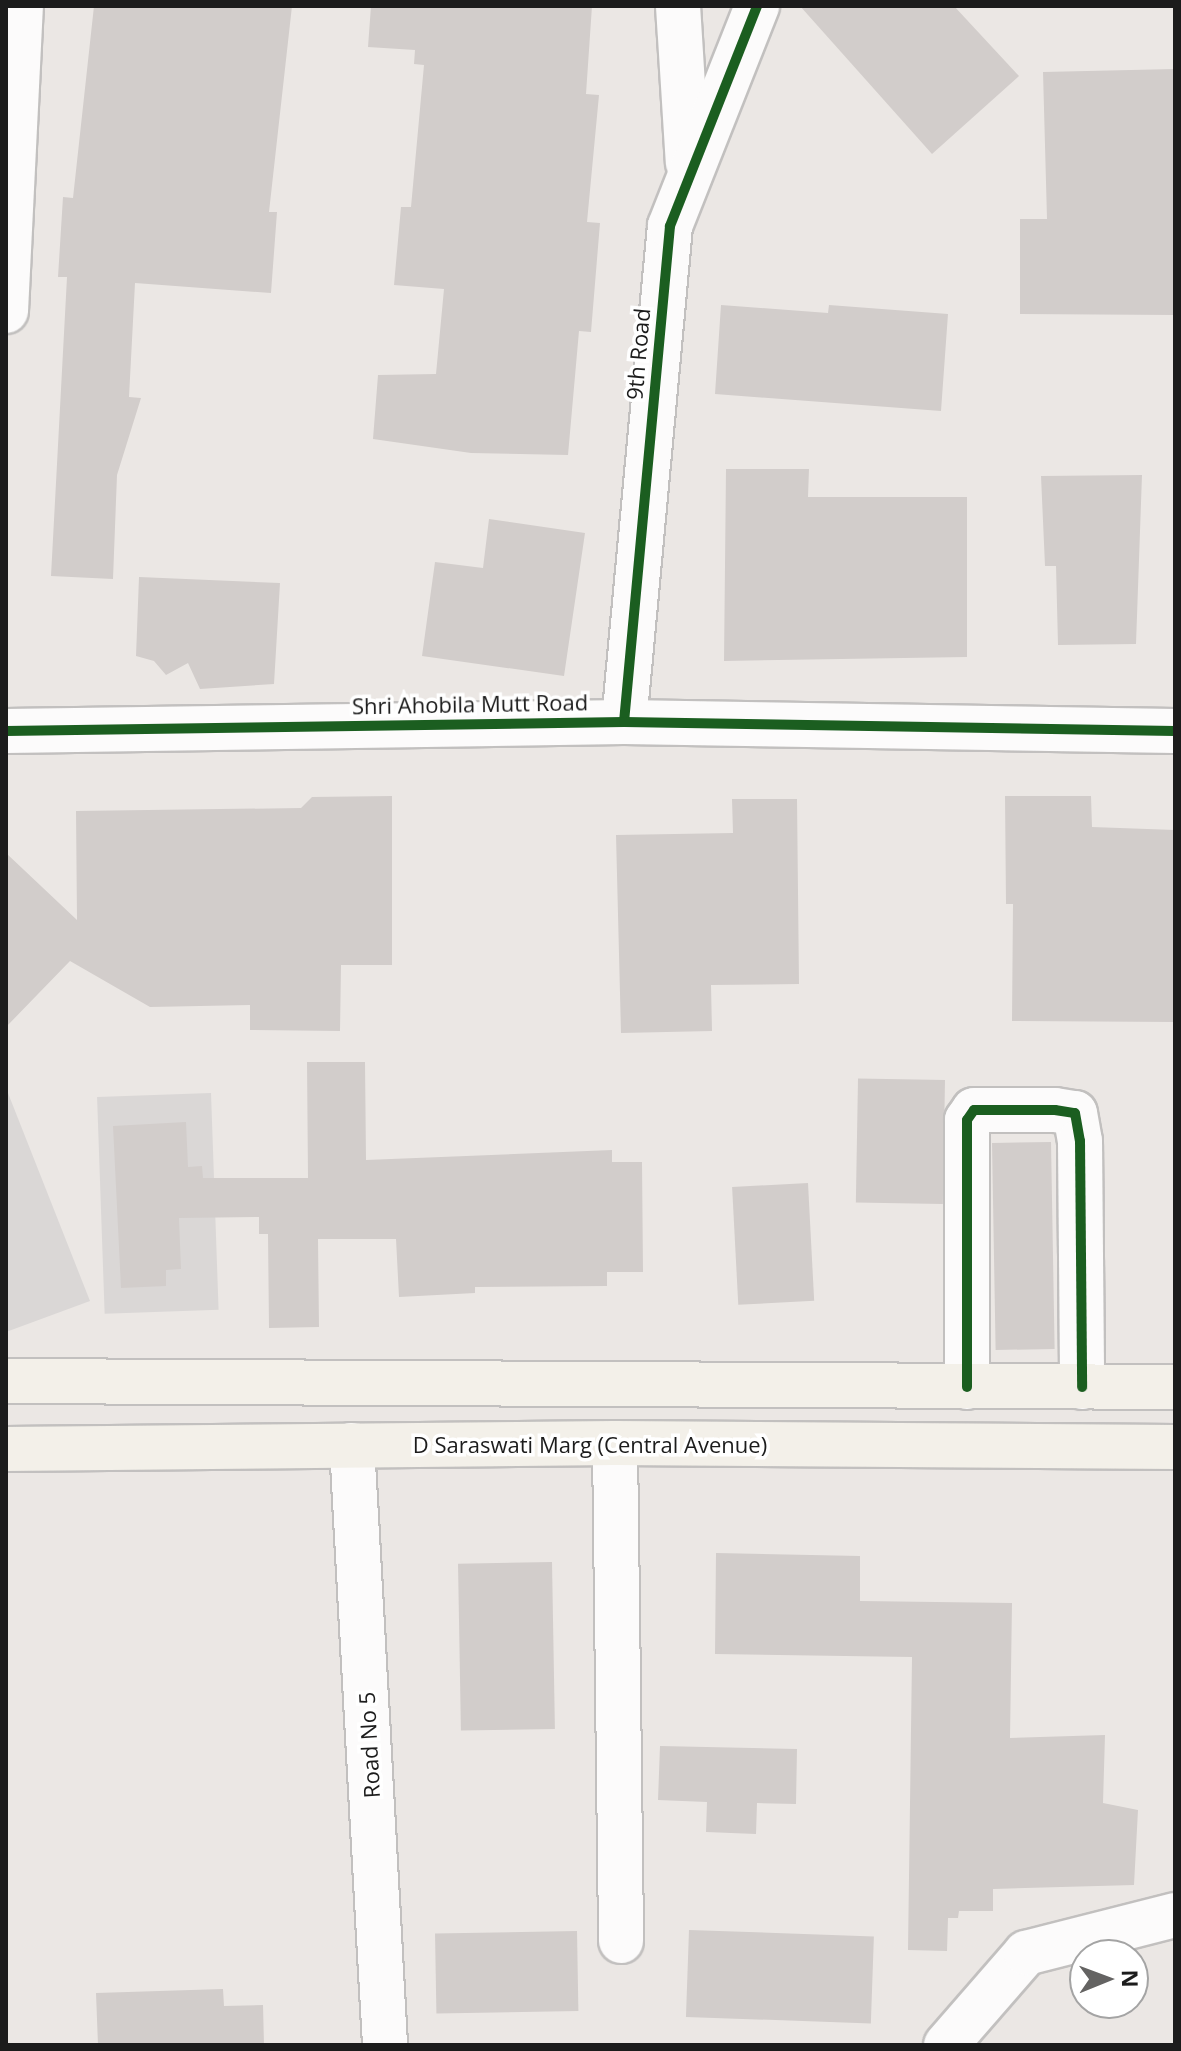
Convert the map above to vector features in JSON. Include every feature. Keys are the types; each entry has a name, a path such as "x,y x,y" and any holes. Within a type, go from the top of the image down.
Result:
{"main road":[{"path":"6,1381 1175,1387"},
{"name":"D Saraswati Marg (Central Avenue)","path":"6,1449 615,1443 1175,1447"}],"street":[{"path":"6,311 21,6"},
{"path":"678,6 689,178"},
{"name":"9th Road","path":"624,722 670,226 757,6"},
{"name":"Shri Ahobila Mutt Road","path":"6,731 624,722 1175,731"},
{"path":"967,1387 967,1120 974,1110 1055,1110 1075,1113 1080,1141 1082,1387"},
{"path":"615,1443 621,1941"},
{"name":"Road No 5","path":"352,1445 385,2045"},
{"path":"946,2045 1026,1953 1175,1915"}],"shaded area":[{"path":"6,1088 90,1301 6,1332"},
{"path":"211,1093 219,1310 105,1314 97,1097"}],"building":[{"path":"94,6 292,6 269,212 277,212 271,293 135,283 129,397 141,398 117,475 113,579 51,576 67,277 58,277 63,197 73,198"},
{"path":"371,6 592,6 586,94 599,95 587,222 600,223 591,332 579,331 568,455 471,453 373,439 378,375 436,374 444,289 394,285 401,207 411,207 424,65 414,64 415,50 368,47"},
{"path":"800,6 954,6 1019,76 932,154"},
{"path":"1175,69 1175,315 1020,314 1020,219 1047,219 1043,72"},
{"path":"721,305 828,313 829,305 948,314 941,411 715,394"},
{"path":"726,469 809,469 808,497 967,497 967,657 724,661"},
{"path":"1142,475 1136,644 1058,645 1056,566 1045,566 1041,476"},
{"path":"489,519 585,533 564,676 422,656 435,562 483,568"},
{"path":"139,577 280,583 274,684 200,689 188,663 166,675 154,661 136,656"},
{"path":"392,796 392,965 341,965 340,1031 250,1030 250,1005 150,1007 70,961 6,1027 6,853 77,920 76,811 301,808 312,797"},
{"path":"1005,796 1091,796 1092,827 1175,830 1175,1022 1012,1021 1013,904 1006,904"},
{"path":"732,799 797,799 799,984 711,985 712,1031 621,1033 616,835 733,833"},
{"path":"307,1062 365,1062 366,1160 612,1150 612,1162 642,1162 643,1272 607,1272 607,1286 475,1287 475,1293 399,1297 396,1239 318,1239 319,1327 269,1328 268,1234 259,1234 259,1217 179,1218 181,1269 166,1270 166,1286 121,1288 113,1126 186,1122 188,1167 202,1166 203,1178 308,1178"},
{"path":"858,1078 945,1080 943,1204 856,1202"},
{"path":"1051,1142 1055,1349 996,1350 992,1143"},
{"path":"808,1183 814,1301 738,1305 732,1187"},
{"path":"716,1553 860,1556 860,1601 1012,1603 1010,1738 1105,1735 1103,1803 1138,1810 1134,1885 993,1889 993,1911 959,1911 958,1918 948,1918 947,1951 908,1950 912,1657 715,1654"},
{"path":"552,1562 555,1729 461,1731 458,1564"},
{"path":"660,1746 797,1749 796,1804 757,1803 756,1834 706,1832 707,1802 658,1800"},
{"path":"689,1930 874,1936 871,2023 686,2017"},
{"path":"577,1931 578,2011 436,2013 435,1933"},
{"path":"223,1989 224,2006 263,2005 264,2045 98,2045 96,1993"}],"cycle path":[{"path":"624,722 670,226 757,6"},
{"path":"6,731 624,722 1175,731"},
{"path":"967,1387 967,1120 974,1110 1055,1110 1075,1113 1080,1141 1082,1387"}]}
